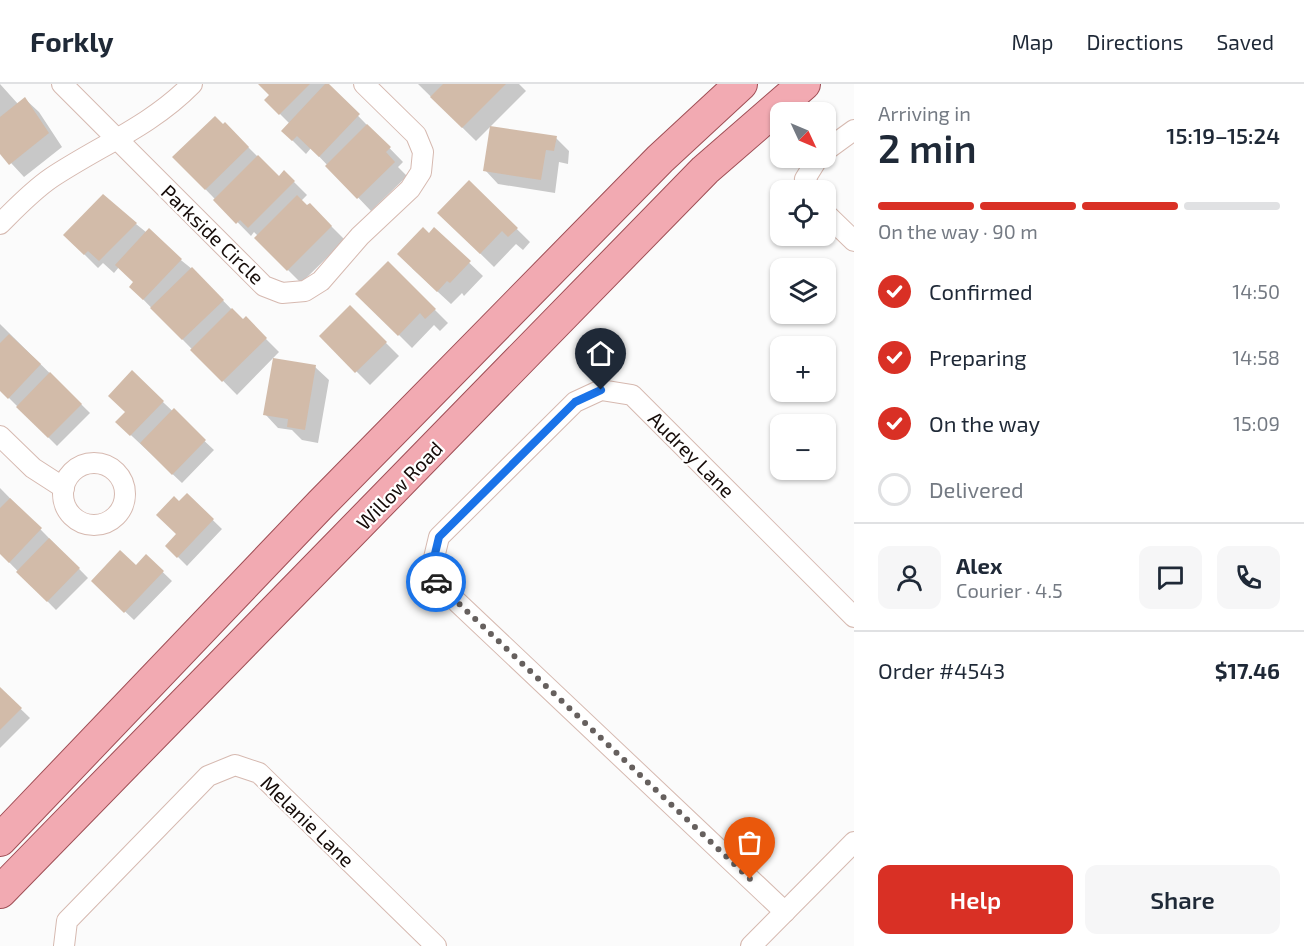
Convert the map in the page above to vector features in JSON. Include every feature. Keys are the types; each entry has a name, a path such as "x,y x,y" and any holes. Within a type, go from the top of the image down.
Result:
{"main road":[{"path":"0,840 321,504 660,159 741,84"},
{"name":"Willow Road","path":"0,892 705,170 804,84"}],"street":[{"name":"Parkside Circle","path":"62,84 264,286 282,293 305,291 321,281 347,249 410,189 421,172 423,152 416,135 364,84"},
{"path":"0,224 51,179 140,128 175,102 192,84"},
{"path":"836,143 854,130"},
{"path":"836,224 854,241"},
{"name":"Audrey Lane","path":"785,912 436,582 433,562 439,537 575,402 601,390 632,395 854,617"},
{"path":"0,436 33,468 64,488"},
{"name":"Melanie Lane","path":"64,946 67,921 142,841 208,776 235,765 259,773 435,946"},
{"path":"751,946 854,842"}],"building":[{"path":"258,84 310,84 279,115 264,100 269,95"},
{"path":"325,84 329,84 360,114 319,157 297,136 292,141 281,131"},
{"path":"443,84 506,84 462,128 430,97"},
{"path":"25,97 49,133 9,165 0,154 0,117"},
{"path":"215,116 223,124 225,122 249,147 205,190 172,157"},
{"path":"367,124 391,147 386,152 395,162 357,199 325,166"},
{"path":"490,126 557,136 554,151 546,150 541,180 483,171"},
{"path":"258,155 279,176 284,170 295,181 248,228 240,220 236,224 213,200"},
{"path":"469,180 518,228 508,237 502,231 480,254 437,213"},
{"path":"103,194 137,223 99,261 88,251 84,255 63,235"},
{"path":"297,195 307,205 310,203 332,226 287,271 254,238"},
{"path":"423,227 429,233 434,227 471,261 450,283 447,281 437,292 397,254"},
{"path":"149,228 182,259 143,300 129,287 133,282 115,265"},
{"path":"388,261 436,309 425,319 420,313 398,336 355,294"},
{"path":"192,267 224,300 182,340 150,308"},
{"path":"350,305 387,342 355,373 319,336"},
{"path":"232,308 243,319 246,316 267,338 222,382 190,350"},
{"path":"9,334 41,364 8,399 0,391 0,343"},
{"path":"273,358 316,365 305,430 287,427 288,419 263,415"},
{"path":"132,370 164,401 130,436 115,422 125,412 108,396"},
{"path":"50,372 82,404 48,438 16,407"},
{"path":"174,408 206,440 172,475 140,443"},
{"path":"187,493 214,519 177,558 165,546 176,534 156,515 174,496 179,501"},
{"path":"10,498 42,528 9,563 0,554 0,508"},
{"path":"49,538 80,568 47,602 16,572"},
{"path":"120,550 136,565 146,554 164,571 124,613 91,581"},
{"path":"0,687 22,708 0,730"}],"way so far":[{"path":"436,582 750,879"}],"route":[{"path":"436,582 433,562 439,537 575,402 601,390"}]}
